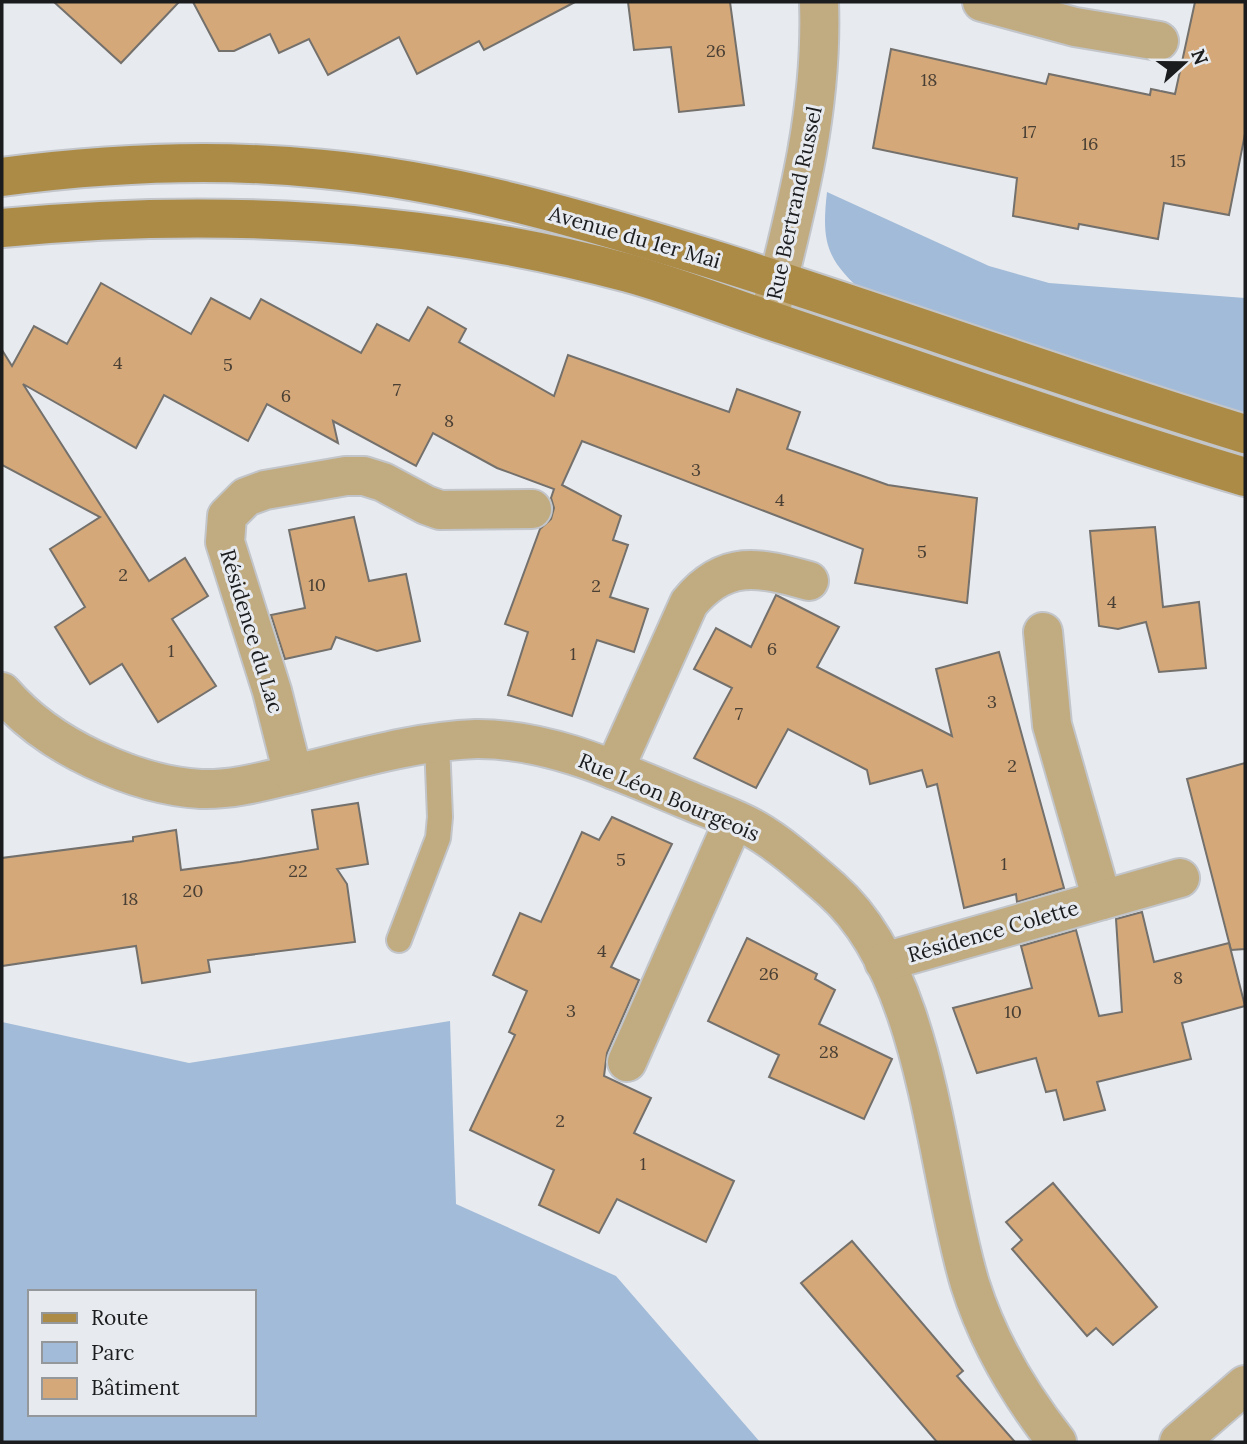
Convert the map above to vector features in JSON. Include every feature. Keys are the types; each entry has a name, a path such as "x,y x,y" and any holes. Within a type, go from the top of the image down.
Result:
{"street":[{"name":"Rue Bertrand Russel","path":"769,320 797,210 813,124 820,47 819,2"},
{"path":"1004,4 1075,27 1159,41"},
{"name":"Avenue du 1er Mai","path":"2,177 107,165 200,163 282,165 352,172 443,187 544,210 779,280 1245,434"},
{"name":"Avenue du 1er Mai","path":"2,228 195,216 352,225 473,242 624,272 1245,477"},
{"name":"Résidence du Lac","path":"293,774 272,691 225,541 224,528 234,506 265,490 364,476 440,510 532,509"},
{"path":"614,770 690,603 703,586 740,570 765,569 808,581"},
{"name":"Résidence Colette","path":"1043,632 1052,725 1102,900"},
{"name":"Rue Léon Bourgeois","path":"2,692 52,735 86,755 142,780 202,789 255,783 437,743 479,739 507,741 549,749 614,770 734,820 755,830 786,851 836,894 884,962 900,998 919,1055 949,1203 972,1289 1007,1366 1036,1415 1057,1442"},
{"path":"627,1062 734,820"},
{"name":"Résidence Colette","path":"884,962 1180,878"},
{"path":"1178,1442 1245,1385"}],"lane":[{"path":"399,940 438,838 440,817 437,743"}],"green space":[{"path":"827,192 989,266 1049,283 1245,298 1245,416 867,296 843,272 830,250 825,226"},
{"path":"450,1021 456,1204 616,1276 760,1442 2,1442 2,1022 189,1063"}],"building":[{"path":"54,2 179,2 121,63"},
{"path":"193,2 575,2 484,50 479,41 417,74 399,37 328,75 309,39 279,53 270,34 234,51 219,51"},
{"path":"628,2 730,2 744,105 679,112 671,47 634,50"},
{"path":"1195,2 1245,2 1245,134 1229,215 1164,203 1158,239 1079,224 1078,229 1013,216 1017,178 873,148 891,49 1046,84 1049,74 1150,95 1151,89 1175,94"},
{"path":"101,283 191,334 211,298 250,319 261,299 361,353 377,324 409,341 428,307 466,329 459,342 554,396 568,355 729,412 737,389 800,412 787,449 888,485 977,498 967,603 855,583 863,549 582,441 562,485 621,516 613,540 628,545 610,597 648,609 634,652 597,640 572,716 508,695 528,632 505,624 540,529 551,519 554,489 497,468 433,433 416,466 333,421 338,443 267,404 248,441 164,395 136,448 23,384 149,581 185,558 208,596 172,619 216,686 158,722 122,664 90,684 55,627 85,607 50,549 100,517 2,465 2,350 12,366 34,326 67,344"},
{"path":"354,517 369,581 406,574 420,641 377,651 336,637 331,649 285,659 271,615 305,608 289,530"},
{"path":"1155,527 1163,607 1199,602 1206,668 1159,672 1146,622 1118,629 1099,626 1090,531"},
{"path":"776,595 839,627 817,667 952,736 936,669 999,652 1064,888 1017,902 1016,894 964,908 937,784 927,787 922,770 870,784 867,770 788,729 756,788 694,758 732,688 694,669 716,628 751,647"},
{"path":"1245,763 1245,949 1231,950 1187,779"},
{"path":"358,803 368,864 337,869 347,884 355,942 208,960 210,972 142,983 136,946 2,966 2,858 133,841 133,837 176,830 181,870 240,862 318,849 312,810"},
{"path":"612,817 672,844 611,967 639,980 607,1053 604,1076 651,1098 634,1133 734,1181 706,1242 617,1199 599,1233 539,1205 554,1170 470,1130 515,1035 509,1032 527,991 493,975 520,913 541,922 582,832 599,840"},
{"path":"1142,912 1154,962 1229,943 1245,1006 1182,1023 1191,1059 1097,1082 1105,1110 1064,1120 1056,1090 1046,1092 1036,1058 977,1073 953,1008 1032,988 1021,946 1076,930 1099,1016 1122,1012 1116,919"},
{"path":"747,938 817,974 815,979 835,990 819,1024 892,1059 864,1119 769,1077 779,1055 708,1021"},
{"path":"1053,1183 1157,1307 1113,1345 1096,1328 1087,1336 1012,1249 1022,1240 1006,1222"},
{"path":"852,1241 963,1371 957,1376 1015,1442 937,1442 801,1283"}]}
